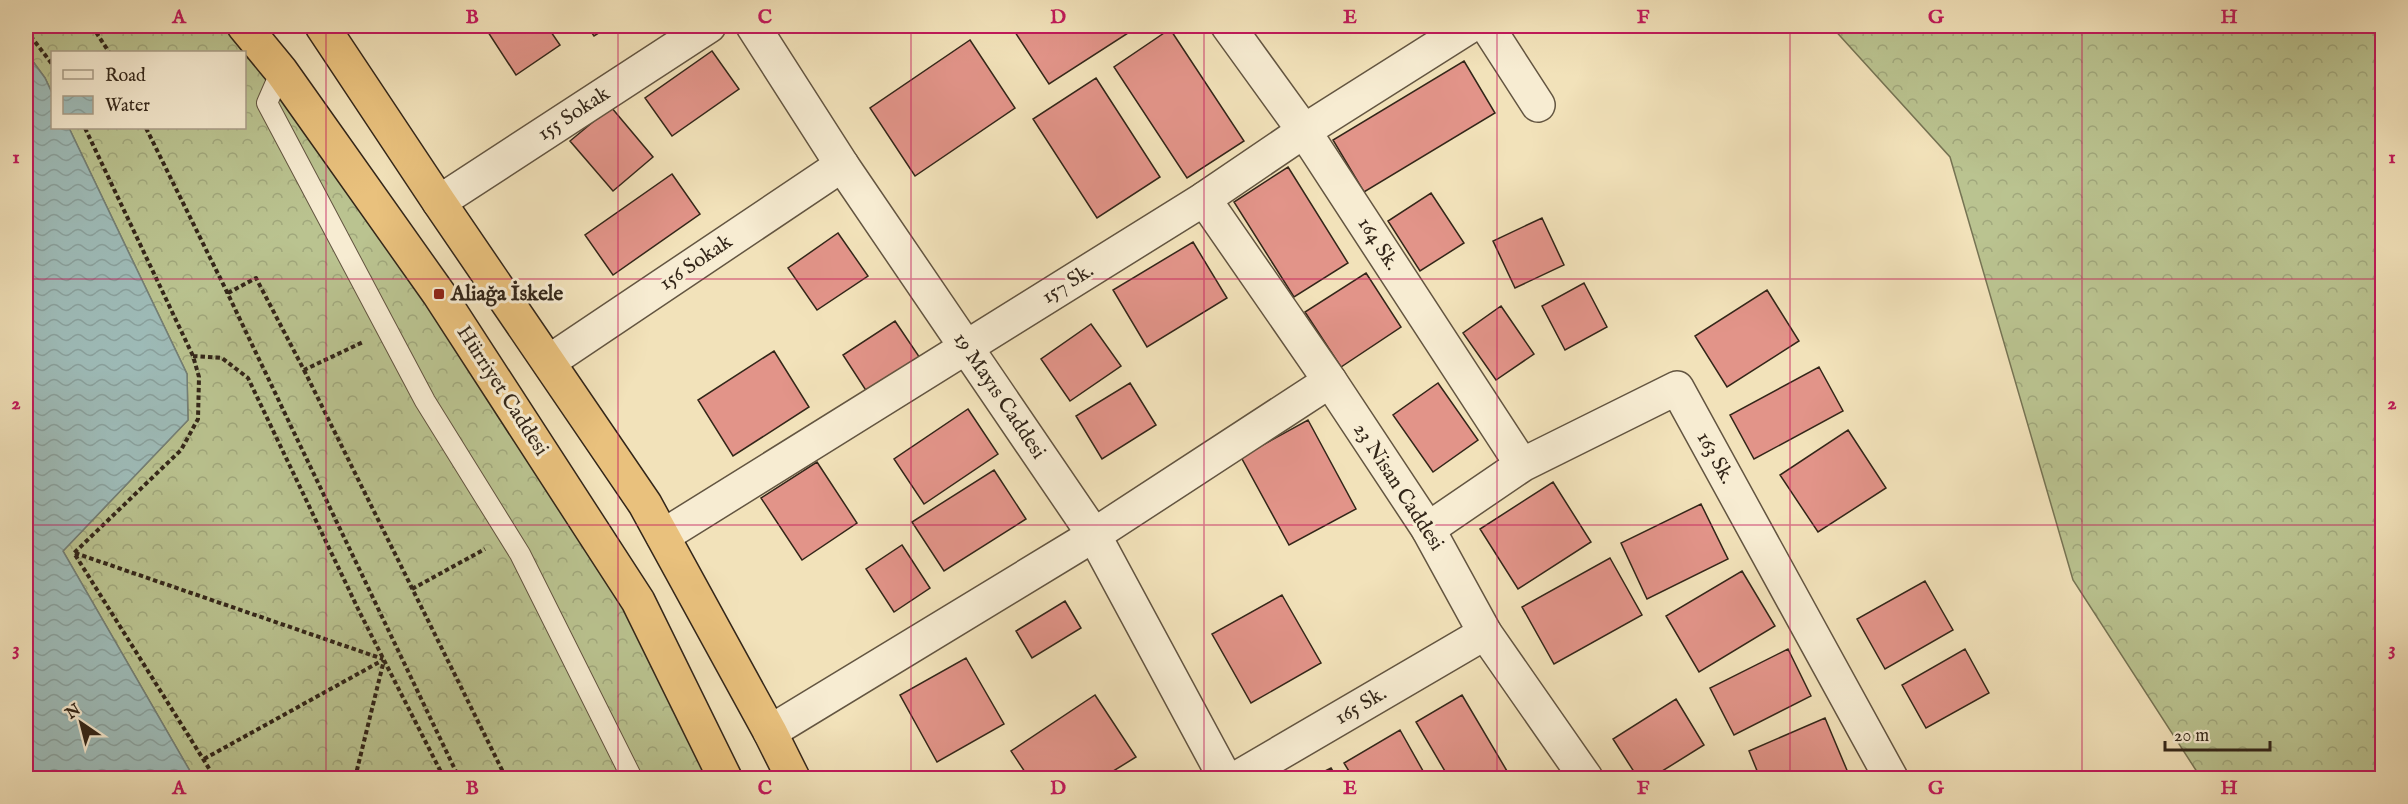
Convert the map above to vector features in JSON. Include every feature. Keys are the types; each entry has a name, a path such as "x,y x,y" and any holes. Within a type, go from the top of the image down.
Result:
{"highway":[{"name":"Hürriyet Caddesi","path":"244,26 281,71 439,294 639,601 725,778"},
{"path":"324,26 439,202 550,361 645,504 793,778"}],"street":[{"name":"155 Sokak","path":"439,202 709,26"},
{"name":"19 Mayıs Caddesi","path":"753,26 842,165 1095,535 1225,778"},
{"name":"164 Sk.","path":"1228,26 1304,131 1522,465"},
{"name":"157 Sk.","path":"663,536 1204,199 1304,131 1470,26"},
{"path":"1487,26 1538,105"},
{"name":"156 Sokak","path":"550,361 842,165"},
{"name":"23 Nisan Caddesi","path":"1204,199 1330,381 1428,529 1485,633 1586,778"},
{"path":"770,732 1095,535 1330,381"},
{"name":"163 Sk.","path":"1428,529 1522,465 1677,388 1892,778"},
{"name":"165 Sk.","path":"1237,778 1485,633"}],"lane":[{"path":"281,71 267,103 424,401 520,554 632,778"}],"path":[{"path":"92,26 108,51"},
{"path":"26,30 51,63"},
{"path":"74,553 181,450 198,419 199,377 193,356 85,129"},
{"path":"146,129 228,293 459,778"},
{"path":"228,293 256,278 506,778"},
{"path":"304,370 388,331"},
{"path":"193,356 222,358 248,378 444,778"},
{"path":"412,589 508,536"},
{"path":"74,553 384,659"},
{"path":"74,553 215,778"},
{"path":"204,759 384,659"},
{"path":"355,778 384,659"}],"green space":[{"path":"26,26 244,26 439,294 725,778 194,778 63,551 188,420 187,374 69,129 246,129 246,51 51,51 51,91 45,78 26,52"},
{"path":"1831,26 2382,26 2382,778 2201,778 2073,580 1950,157"}],"water":[{"path":"26,52 45,78 51,91 51,129 69,129 187,374 188,420 63,551 194,778 26,778"}],"building":[{"path":"491,26 547,26 560,45 516,75 486,29"},
{"path":"587,26 610,26 594,36"},
{"path":"1011,26 1139,26 1049,84"},
{"path":"1170,29 1244,141 1187,178 1114,67"},
{"path":"970,40 1015,108 915,176 870,108"},
{"path":"712,51 739,89 672,136 645,98"},
{"path":"1464,61 1495,113 1364,192 1333,140"},
{"path":"1096,78 1160,177 1097,218 1033,119"},
{"path":"611,107 653,157 613,191 570,141"},
{"path":"1288,167 1348,263 1294,297 1234,202"},
{"path":"672,174 700,214 613,275 585,235"},
{"path":"1431,193 1464,243 1420,271 1388,221"},
{"path":"1542,218 1564,265 1515,288 1493,241"},
{"path":"838,233 868,276 817,310 788,268"},
{"path":"1193,242 1227,298 1147,347 1113,290"},
{"path":"1366,273 1401,327 1341,367 1305,312"},
{"path":"1584,283 1607,327 1565,350 1542,306"},
{"path":"1767,290 1799,341 1727,387 1695,336"},
{"path":"1501,306 1534,354 1496,380 1463,333"},
{"path":"895,321 920,358 867,392 843,355"},
{"path":"1091,324 1121,366 1070,401 1041,359"},
{"path":"774,351 809,407 733,456 698,400"},
{"path":"1819,367 1843,411 1754,459 1730,415"},
{"path":"1130,383 1156,425 1102,459 1076,416"},
{"path":"1438,383 1478,440 1433,472 1393,415"},
{"path":"968,409 998,454 924,504 894,459"},
{"path":"1308,420 1356,509 1289,545 1241,457"},
{"path":"1848,430 1886,488 1818,532 1780,475"},
{"path":"817,462 857,523 802,560 761,498"},
{"path":"994,470 1026,519 944,571 912,522"},
{"path":"1553,482 1591,542 1518,589 1480,529"},
{"path":"1701,504 1728,559 1647,599 1621,543"},
{"path":"902,545 930,588 894,612 866,569"},
{"path":"1610,558 1642,615 1554,664 1522,607"},
{"path":"1742,571 1775,626 1699,672 1666,616"},
{"path":"1925,581 1953,630 1885,669 1857,619"},
{"path":"1282,595 1321,663 1251,703 1212,634"},
{"path":"1065,601 1081,628 1032,658 1016,631"},
{"path":"1788,649 1811,696 1734,735 1710,688"},
{"path":"1965,649 1989,693 1926,728 1902,685"},
{"path":"966,658 1004,724 937,762 900,695"},
{"path":"1095,695 1136,757 1102,778 1029,778 1011,751"},
{"path":"1462,695 1507,771 1494,778 1449,778 1416,722"},
{"path":"1676,699 1704,745 1651,778 1638,778 1613,739"},
{"path":"1825,718 1849,775 1840,778 1760,778 1749,751"},
{"path":"1400,730 1427,778 1353,778 1344,763"},
{"path":"1331,768 1337,778 1311,778"}],"place":[{"name":"Aliağa İskele","path":"439,294"}]}
